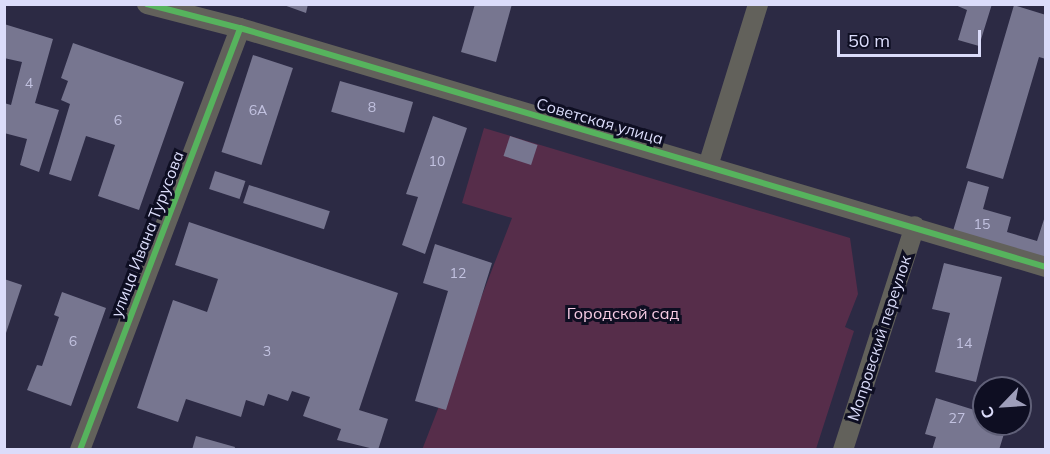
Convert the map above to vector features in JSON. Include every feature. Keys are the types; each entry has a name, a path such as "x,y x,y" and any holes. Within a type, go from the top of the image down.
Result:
{"street":[{"name":"Советская улица","path":"147,4 188,10 240,28 915,226 1046,267"},
{"path":"708,166 758,4"},
{"name":"улица Ивана Турусова","path":"80,450 240,28"},
{"name":"Мопровский переулок","path":"843,450 915,226"}],"green space":[{"name":"Городской сад","path":"484,128 850,238 858,294 845,327 854,331 816,449 422,450 512,218 462,203"}],"building":[{"path":"281,4 308,4 306,13"},
{"path":"475,4 512,4 496,62 461,52"},
{"path":"953,4 992,4 979,46 958,40 967,10"},
{"path":"1014,5 1046,15 1046,59 1039,57 1003,179 966,168"},
{"path":"4,24 53,39 35,103 59,110 39,172 20,165 27,139 4,133 4,103 11,105 22,62 4,58"},
{"path":"73,43 184,82 139,210 98,196 115,145 86,136 71,181 49,174 70,104 61,100 68,81 61,78"},
{"path":"253,55 293,68 261,165 221,152"},
{"path":"340,81 413,102 404,133 331,112"},
{"path":"433,116 467,128 425,254 402,245 418,197 406,194"},
{"path":"510,136 538,145 531,165 504,156"},
{"path":"215,171 245,181 240,199 209,189"},
{"path":"968,181 989,187 983,209 1011,217 1007,232 1037,241 1046,213 1046,259 953,231"},
{"path":"249,185 330,211 324,229 243,203"},
{"path":"189,222 398,293 359,410 388,419 378,450 337,440 341,429 303,416 310,397 292,391 288,401 268,394 264,406 246,400 241,417 186,399 178,422 137,408 173,300 207,312 218,279 175,265"},
{"path":"435,244 492,263 446,410 415,401 448,291 423,283"},
{"path":"944,263 1002,277 977,376 972,376 972,381 935,372 950,313 932,309"},
{"path":"4,279 22,285 5,336 4,336"},
{"path":"62,292 106,308 71,406 27,390 37,365 42,366 59,317 54,315"},
{"path":"936,398 972,409 972,436 1003,436 999,450 932,450 936,437 925,434"},
{"path":"196,436 235,447 234,450 192,450"}],"cycle path":[{"path":"147,4 240,28 1046,267"},
{"path":"80,450 240,28"}]}
